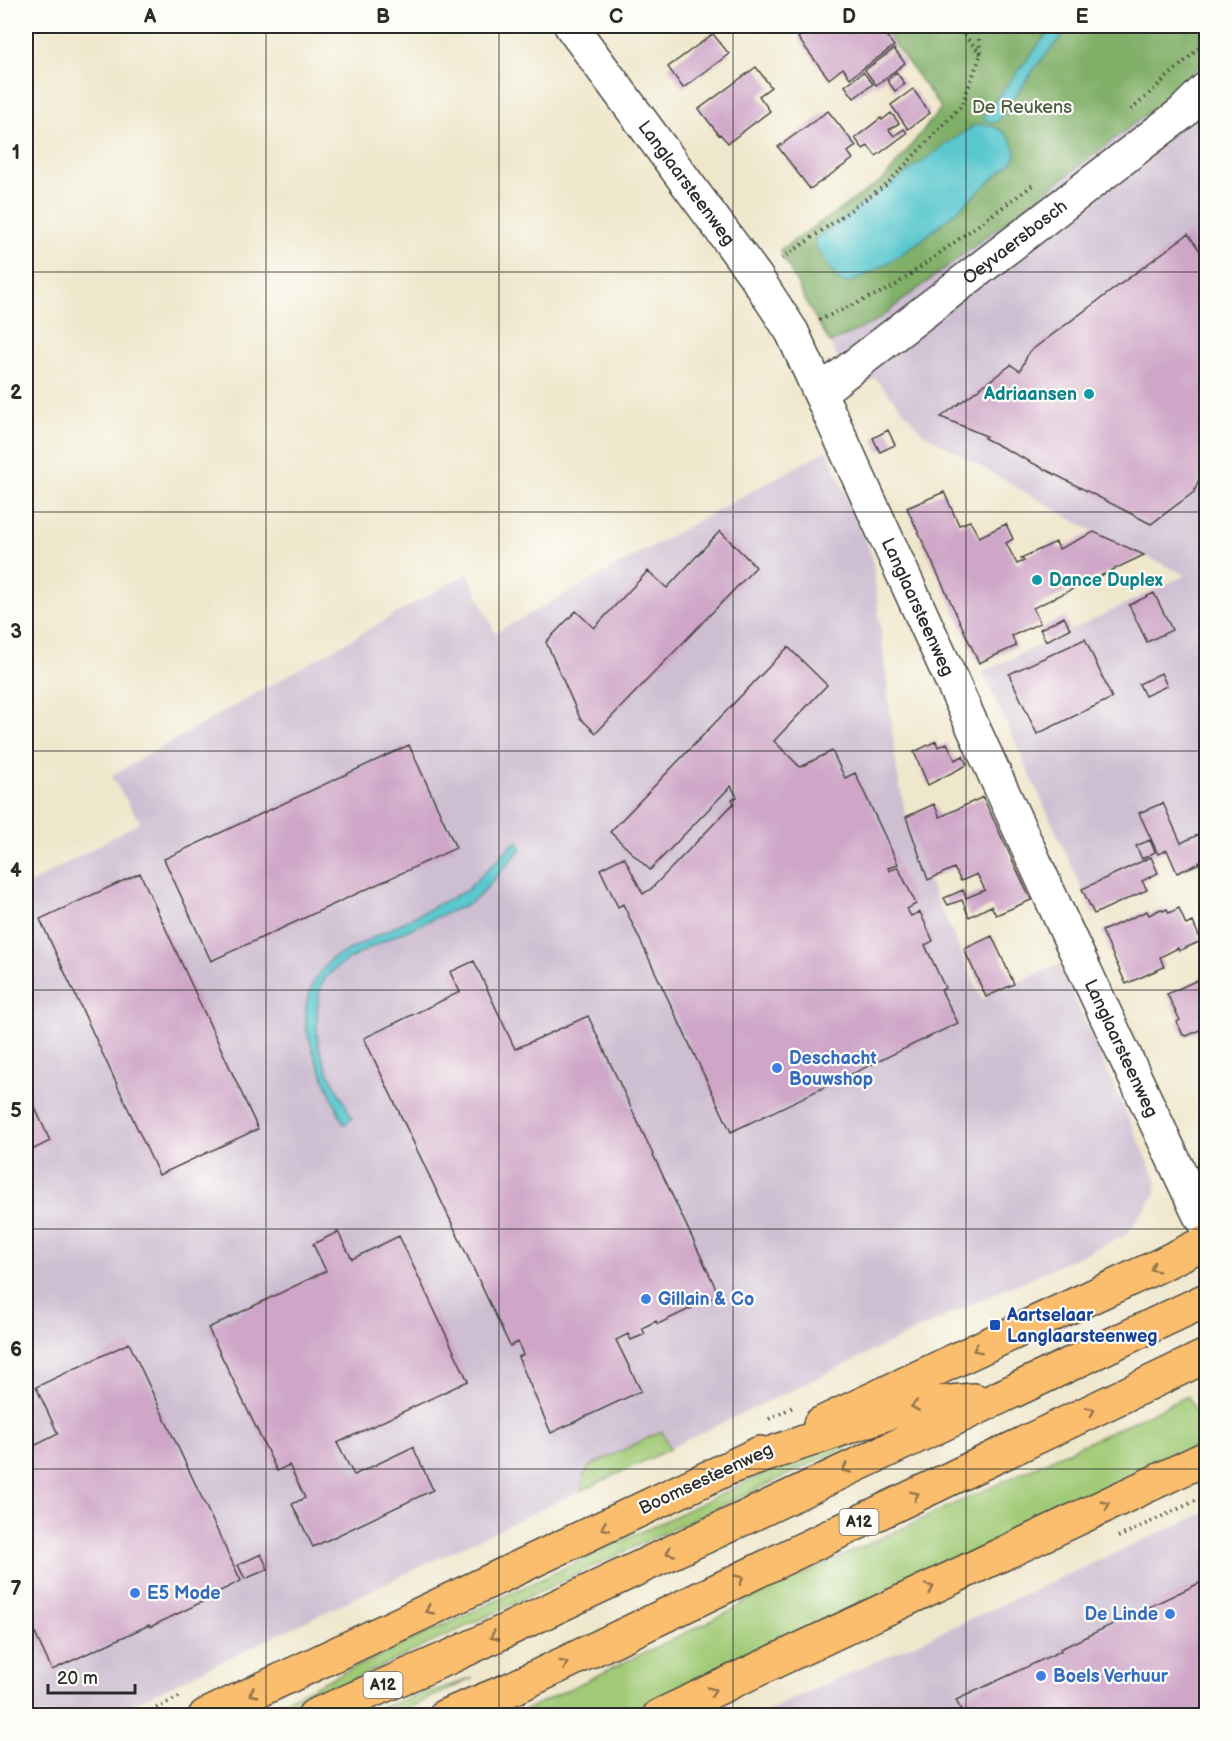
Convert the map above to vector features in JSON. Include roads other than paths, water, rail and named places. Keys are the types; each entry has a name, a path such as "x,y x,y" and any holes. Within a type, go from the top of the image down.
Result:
{"main road":[{"name":"Boomsesteenweg","path":"205,1716 1206,1242"},
{"name":"A12","path":"314,1716 452,1656 1206,1300"},
{"name":"A12","path":"445,1716 511,1689 1206,1356"},
{"path":"734,1466 912,1405 994,1399"},
{"path":"659,1716 1206,1458"}],"street":[{"name":"Langlaarsteenweg","path":"572,26 756,277 792,332 1064,926 1199,1214 1206,1223"},
{"name":"Oeyvaersbosch","path":"820,392 1182,113 1206,89"}],"water":[{"path":"1053,26 1071,26 1037,65 998,121 987,121 984,115"},
{"path":"975,125 996,128 1008,136 1015,148 1016,155 1012,162 934,230 893,260 847,283 839,281 815,245 815,239"},
{"path":"518,841 521,849 470,903 369,948 349,959 324,980 318,1002 318,1043 328,1071 352,1118 346,1124 343,1123 314,1054 306,1028 306,1005 314,980 331,959 467,890"}],"place":[{"name":"Adriaansen","path":"1089,394"},
{"name":"Dance Duplex","path":"1037,580"},
{"name":"Deschacht Bouwshop","path":"777,1068"},
{"name":"Gillain & Co","path":"646,1299"},
{"name":"Aartselaar Langlaarsteenweg","path":"995,1325"},
{"name":"E5 Mode","path":"135,1593"},
{"name":"De Linde","path":"1170,1614"},
{"name":"Boels Verhuur","path":"1041,1676"}],"park label":[{"name":"De Reukens","path":"1022,107"}]}
